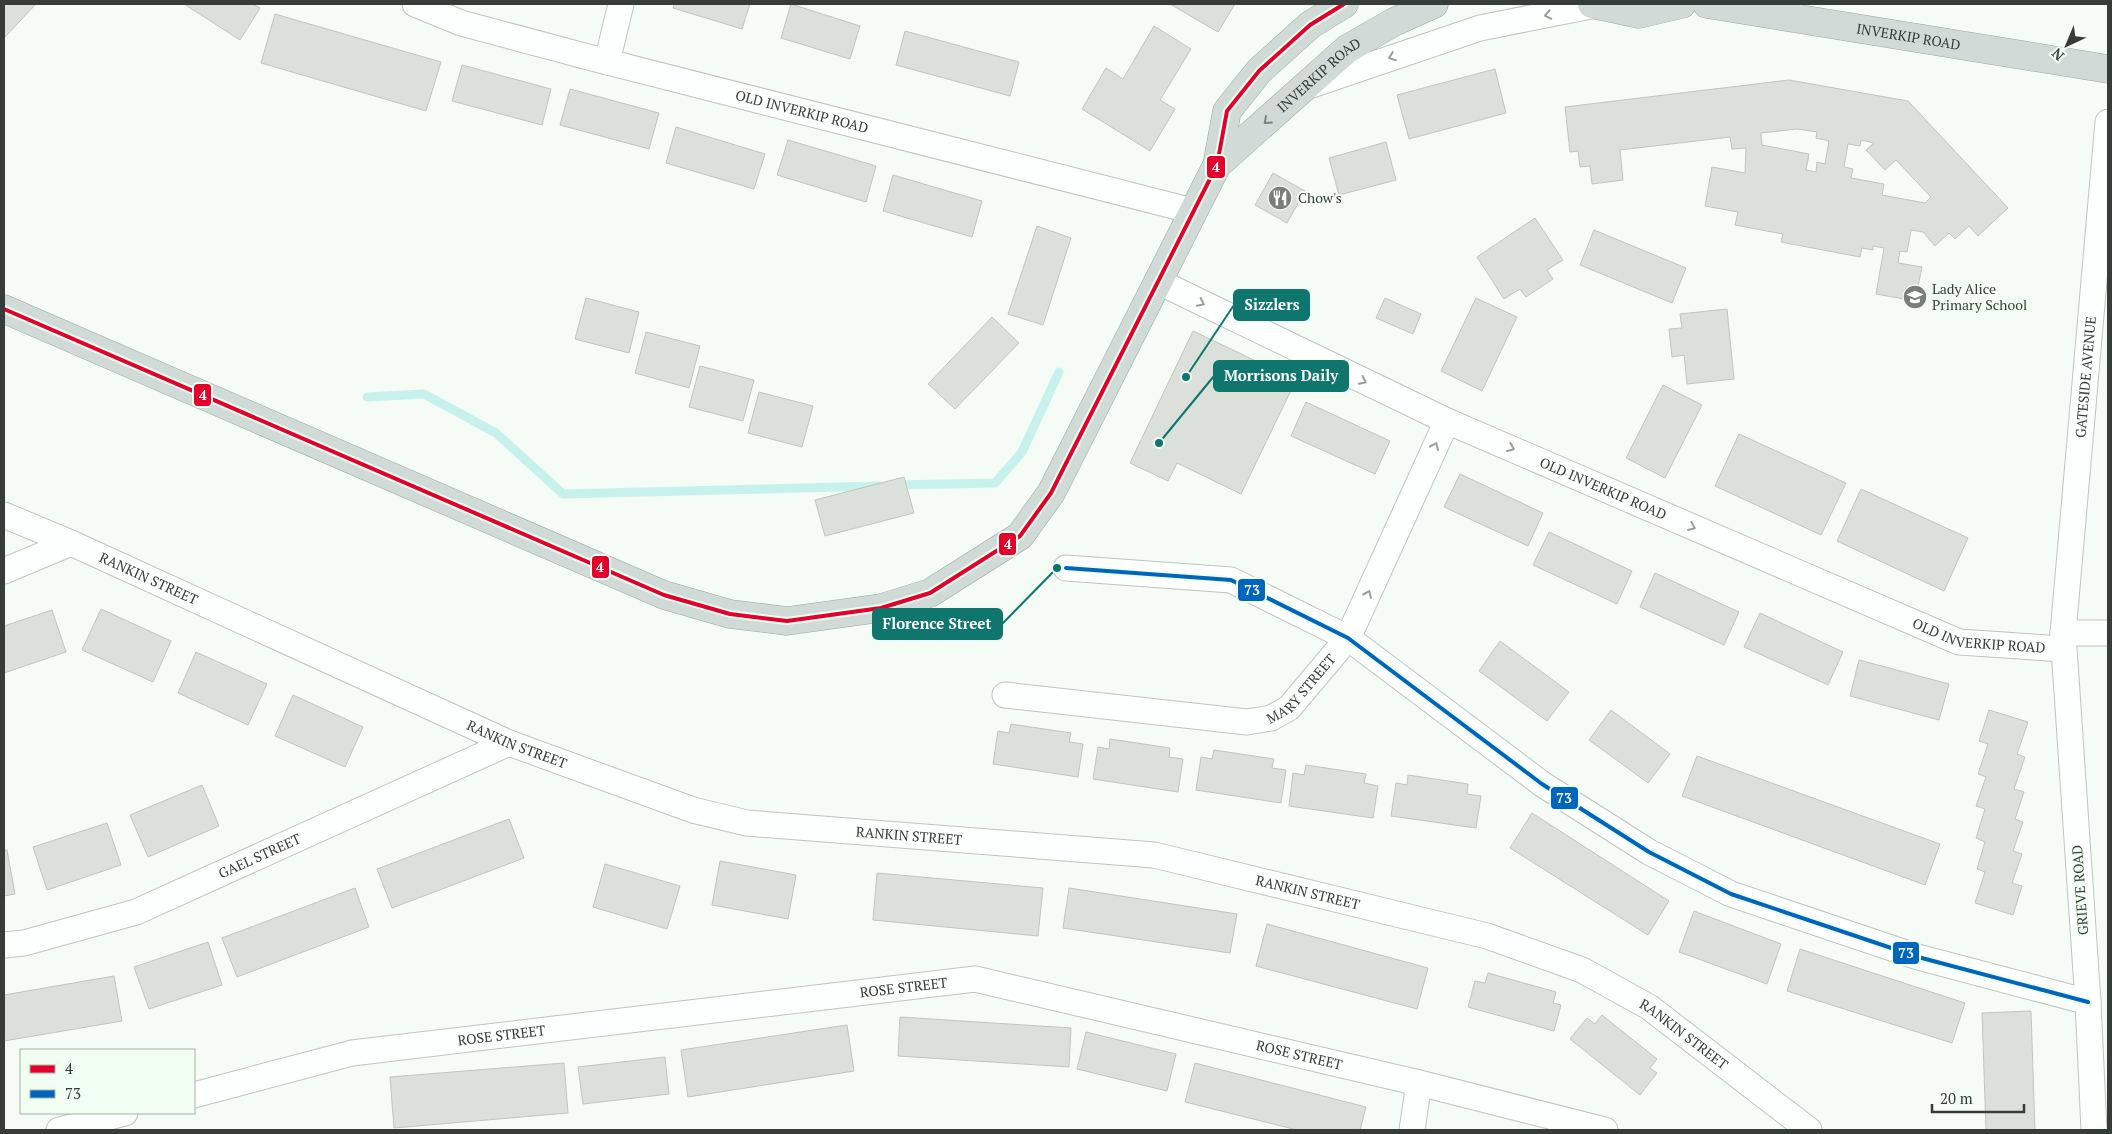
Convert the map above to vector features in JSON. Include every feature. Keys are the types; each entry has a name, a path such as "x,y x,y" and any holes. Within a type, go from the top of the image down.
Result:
{"highway":[{"name":"INVERKIP ROAD","path":"4,309 664,595 730,614 787,622 880,608 930,593 1020,536 1051,493 1216,165 1228,111 1259,71 1310,25 1344,4"},
{"name":"INVERKIP ROAD","path":"1216,165 1347,49 1394,22 1434,4"},
{"path":"1594,4 1639,14 1682,4"},
{"name":"INVERKIP ROAD","path":"1707,4 2108,69"}],"street":[{"name":"OLD INVERKIP ROAD","path":"415,4 461,23 607,62 1193,211"},
{"path":"607,62 622,4"},
{"path":"1303,88 1480,28 1594,4"},
{"name":"GATESIDE AVENUE","path":"2063,641 2108,122"},
{"name":"OLD INVERKIP ROAD","path":"1157,281 1447,420 1959,642 2063,641 2108,633"},
{"name":"MARY STREET","path":"1005,695 1247,722 1271,718 1289,708 1348,638 1447,420"},
{"name":"RANKIN STREET","path":"4,515 71,543 509,743 693,810 747,823 1154,855 1488,936 1582,970 1649,1007 1809,1130"},
{"path":"4,571 71,543"},
{"path":"1066,568 1231,580 1348,638 1542,784 1649,852 1731,894 1918,957 2088,1002"},
{"name":"GRIEVE ROAD","path":"2063,641 2088,1002 2094,1130"},
{"name":"GAEL STREET","path":"4,945 24,943 136,912 509,743"},
{"name":"ROSE STREET","path":"195,1095 352,1052 976,979 1419,1083 1605,1130"},
{"path":"1412,1130 1419,1083"},
{"path":"59,1130 121,1114"}],"building":[{"path":"4,4 36,4 4,38"},
{"path":"184,4 253,4 260,8 240,40"},
{"path":"674,4 750,4 742,29 673,8"},
{"path":"791,4 860,26 850,59 781,38"},
{"path":"1170,4 1235,4 1218,32"},
{"path":"275,14 441,62 426,111 261,63"},
{"path":"1154,26 1191,49 1160,100 1175,109 1150,151 1082,109 1106,68 1123,79"},
{"path":"905,31 1019,62 1010,96 896,65"},
{"path":"462,65 551,89 542,125 452,101"},
{"path":"1495,69 1506,113 1409,139 1397,95"},
{"path":"1789,80 1908,101 2008,208 1978,236 1969,226 1955,239 1949,233 1935,246 1923,232 1911,230 1907,252 1900,251 1898,263 1922,267 1915,301 1876,294 1884,248 1873,246 1873,250 1862,248 1860,257 1781,242 1783,234 1735,225 1738,212 1705,206 1712,167 1745,173 1746,148 1732,149 1730,137 1620,150 1623,180 1592,184 1590,166 1580,167 1578,151 1570,152 1565,107","holes":["1797,129 1817,132 1816,138 1829,141 1825,164 1817,162 1816,172 1806,170 1809,154 1762,145 1761,133","1861,140 1874,143 1866,150 1885,170 1896,160 1931,197 1925,203 1882,195 1884,184 1851,178 1853,169 1844,167 1848,144 1860,146"]},
{"path":"570,89 659,113 649,149 560,125"},
{"path":"676,127 765,154 754,189 666,163"},
{"path":"788,140 876,166 866,202 777,175"},
{"path":"1386,142 1396,180 1339,195 1329,158"},
{"name":"Chow's","path":"1273,173 1305,191 1287,223 1255,205"},
{"path":"893,175 982,201 972,237 883,211"},
{"path":"1535,218 1563,260 1547,270 1553,279 1526,297 1520,289 1504,299 1477,257"},
{"path":"1037,226 1071,238 1043,325 1008,314"},
{"path":"1594,230 1686,268 1672,303 1580,265"},
{"path":"586,298 639,312 629,353 575,339"},
{"path":"1385,298 1421,314 1413,334 1376,318"},
{"path":"1476,298 1517,317 1482,391 1441,371"},
{"path":"1727,309 1734,379 1687,384 1684,355 1672,357 1669,329 1682,328 1680,314"},
{"path":"992,317 1019,343 955,409 928,384"},
{"path":"1193,331 1296,380 1241,494 1177,463 1168,481 1130,463"},
{"path":"646,332 700,346 689,388 635,373"},
{"path":"700,366 754,380 743,421 689,407"},
{"path":"1663,385 1702,405 1665,478 1626,458"},
{"path":"759,392 813,406 802,447 748,433"},
{"path":"1306,402 1390,441 1375,474 1291,436"},
{"path":"1739,434 1846,483 1821,535 1715,486"},
{"path":"1460,474 1543,513 1528,546 1444,507"},
{"path":"904,477 914,513 825,536 815,500"},
{"path":"1861,489 1968,538 1944,591 1837,541"},
{"path":"1549,532 1632,571 1617,604 1533,565"},
{"path":"1655,573 1739,612 1724,645 1640,607"},
{"path":"101,609 171,641 153,682 82,650"},
{"path":"52,610 66,652 4,673 4,626"},
{"path":"1760,613 1843,652 1828,685 1744,647"},
{"path":"1500,641 1569,692 1547,721 1479,671"},
{"path":"196,652 267,684 248,725 178,693"},
{"path":"1859,660 1949,684 1939,720 1850,696"},
{"path":"293,695 363,727 345,767 275,736"},
{"path":"1611,710 1670,754 1648,783 1589,740"},
{"path":"1989,710 2028,722 2017,754 2025,757 2014,789 2024,792 2015,819 2023,822 2013,851 2022,854 2012,883 2022,886 2013,915 1975,903 1985,872 1977,869 1985,842 1976,838 1985,809 1976,806 1986,777 1978,774 1988,744 1979,741"},
{"path":"1011,724 1071,733 1069,742 1083,744 1078,777 993,764 998,731 1009,733"},
{"path":"1110,739 1170,748 1169,757 1183,759 1178,792 1093,779 1098,747 1109,749"},
{"path":"1214,750 1274,759 1272,768 1286,770 1281,803 1196,790 1201,757 1212,759"},
{"path":"1697,756 1940,844 1925,885 1682,796"},
{"path":"1306,765 1366,774 1364,783 1378,786 1373,818 1289,806 1293,773 1304,775"},
{"path":"1408,775 1468,784 1467,794 1481,796 1476,828 1391,816 1396,783 1407,785"},
{"path":"202,785 219,826 148,857 130,815"},
{"path":"1532,813 1669,901 1648,935 1510,848"},
{"path":"509,819 524,858 392,908 377,869"},
{"path":"107,823 121,865 47,890 33,847"},
{"path":"4,850 7,850 15,894 4,896"},
{"path":"720,861 796,875 788,919 712,905"},
{"path":"605,864 680,886 667,929 593,907"},
{"path":"877,873 1043,888 1038,936 873,920"},
{"path":"355,888 369,927 237,977 222,938"},
{"path":"1069,888 1237,914 1230,953 1063,928"},
{"path":"1694,911 1781,944 1767,984 1679,952"},
{"path":"1267,924 1428,968 1417,1009 1256,966"},
{"path":"208,942 222,985 149,1009 134,967"},
{"path":"1800,949 1965,1003 1952,1043 1787,991"},
{"path":"1488,973 1556,992 1553,1003 1561,1005 1554,1031 1468,1007 1475,981 1485,983"},
{"path":"114,976 122,1021 4,1041 4,995"},
{"path":"2031,1011 2035,1130 1986,1130 1982,1013"},
{"path":"1602,1015 1657,1059 1650,1068 1657,1073 1640,1095 1570,1039 1587,1018 1595,1024"},
{"path":"900,1017 1071,1028 1069,1067 898,1056"},
{"path":"847,1025 854,1071 688,1097 681,1050"},
{"path":"1086,1032 1176,1054 1167,1091 1077,1069"},
{"path":"665,1057 669,1094 583,1104 578,1067"},
{"path":"564,1063 568,1113 394,1128 390,1077"},
{"path":"1195,1063 1366,1107 1360,1130 1297,1130 1185,1102"}],"waterway":[{"path":"895,485 995,483 1022,452 1059,372"},
{"path":"367,397 424,394 496,433 563,494 879,486"}],"transit line":[{"name":"4","path":"4,309 664,595 730,614 787,621 881,608 930,593 1020,536 1051,493 1217,165 1227,111 1259,71 1310,25 1344,4"},
{"name":"73","path":"1066,568 1231,580 1348,638 1542,784 1649,852 1731,894 1918,957 2088,1002"}],"place":[{"name":"Chow's","path":"1280,198"},
{"name":"Lady Alice Primary School","path":"1915,297"},
{"name":"Sizzlers","path":"1186,377"},
{"name":"Morrisons Daily","path":"1159,443"},
{"name":"Florence Street","path":"1057,568"}]}
